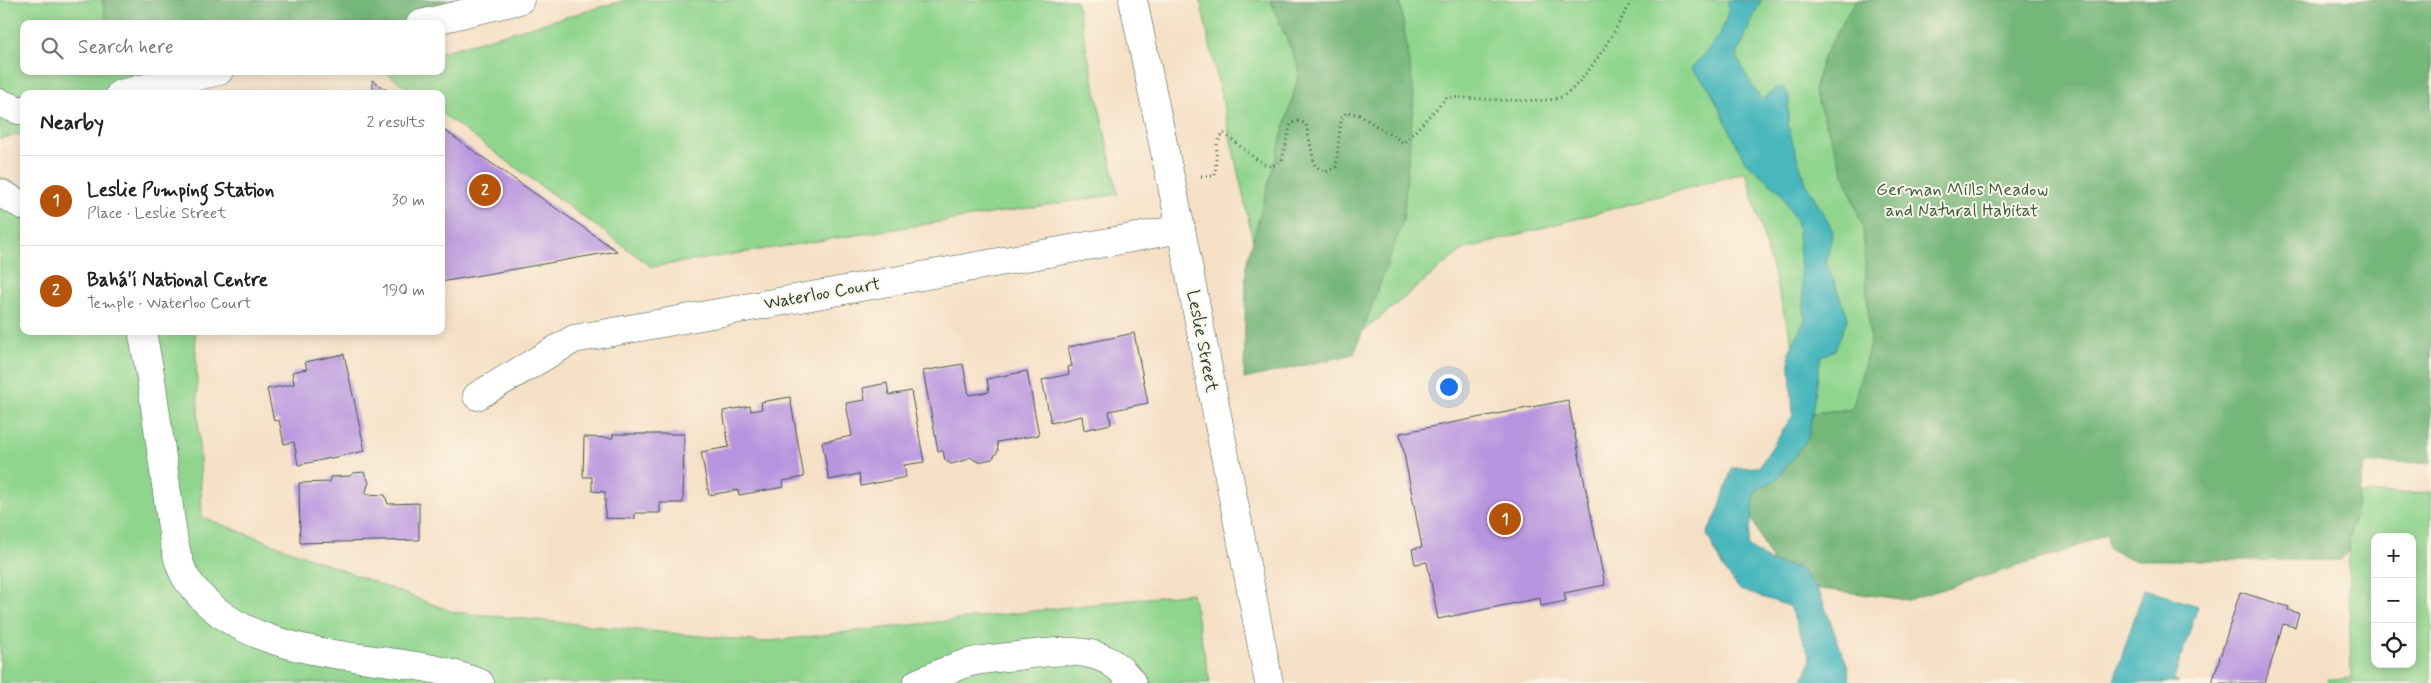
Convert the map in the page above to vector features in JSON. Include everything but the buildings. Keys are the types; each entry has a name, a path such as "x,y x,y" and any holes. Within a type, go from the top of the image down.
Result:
{"street":[{"path":"437,20 520,0"},
{"name":"Leslie Street","path":"1133,0 1181,229 1269,683"},
{"path":"137,90 202,75"},
{"path":"0,102 20,110"},
{"path":"0,193 20,204"},
{"name":"Waterloo Court","path":"477,396 574,338 1181,229"},
{"path":"143,335 176,549 187,581 204,599 244,630 298,647 434,669 480,683"},
{"path":"918,683 964,664 1071,651 1094,654 1106,659 1115,664 1132,683"}],"path":[{"path":"1168,169 1196,176 1215,176 1217,144 1223,133 1234,139 1264,165 1272,166 1282,160 1292,123 1299,121 1306,124 1316,166 1326,172 1336,167 1341,119 1347,112 1359,115 1404,143 1447,98 1542,100 1558,98 1574,88 1613,33 1632,0"}],"green space":[{"path":"0,0 501,0 430,20 20,20 20,75 230,75 177,90 20,90 20,134 0,139"},
{"path":"102,0 501,0 430,20 106,20"},
{"path":"626,0 1076,0 1118,194 652,267 445,116 445,90 410,90 389,75 445,75 445,51"},
{"name":"German Mills Meadow and Natural Habitat","path":"1200,0 2431,0 2431,357 1811,413 1746,172 1462,250 1362,332 1277,349"},
{"path":"1270,0 1397,0 1400,2 1414,94 1403,221 1354,354 1244,379 1246,265 1300,71"},
{"path":"1856,0 2431,0 2431,462 2365,463 2347,552 2340,560 2134,560 2109,549 2107,534 2063,552 1908,600 1782,584 1744,501 1811,413 1852,409 1870,344 1863,227 1814,91 1823,57"},
{"path":"0,177 20,186 20,335 195,335 202,517 453,612 762,642 1192,593 1210,683 0,683"},
{"path":"2431,492 2431,683 2329,683 2328,679 2351,678 2347,494"}],"water":[{"path":"1728,0 1761,0 1737,55 1744,72 1762,101 1775,88 1784,88 1789,95 1788,125 1806,183 1833,231 1826,262 1848,317 1835,350 1821,356 1808,438 1777,479 1755,491 1748,546 1770,562 1799,568 1820,594 1848,668 1850,683 1802,683 1811,660 1789,606 1740,590 1723,568 1707,534 1718,512 1732,468 1759,467 1793,415 1789,352 1805,320 1797,223 1780,191 1745,162 1710,89 1691,68 1705,54 1722,29 1728,10"},
{"path":"2144,589 2198,606 2173,681 2179,683 2113,683"}],"place":[{"name":"Bahá'í National Centre","path":"485,190"},
{"name":"Leslie Pumping Station","path":"1505,519"}]}
